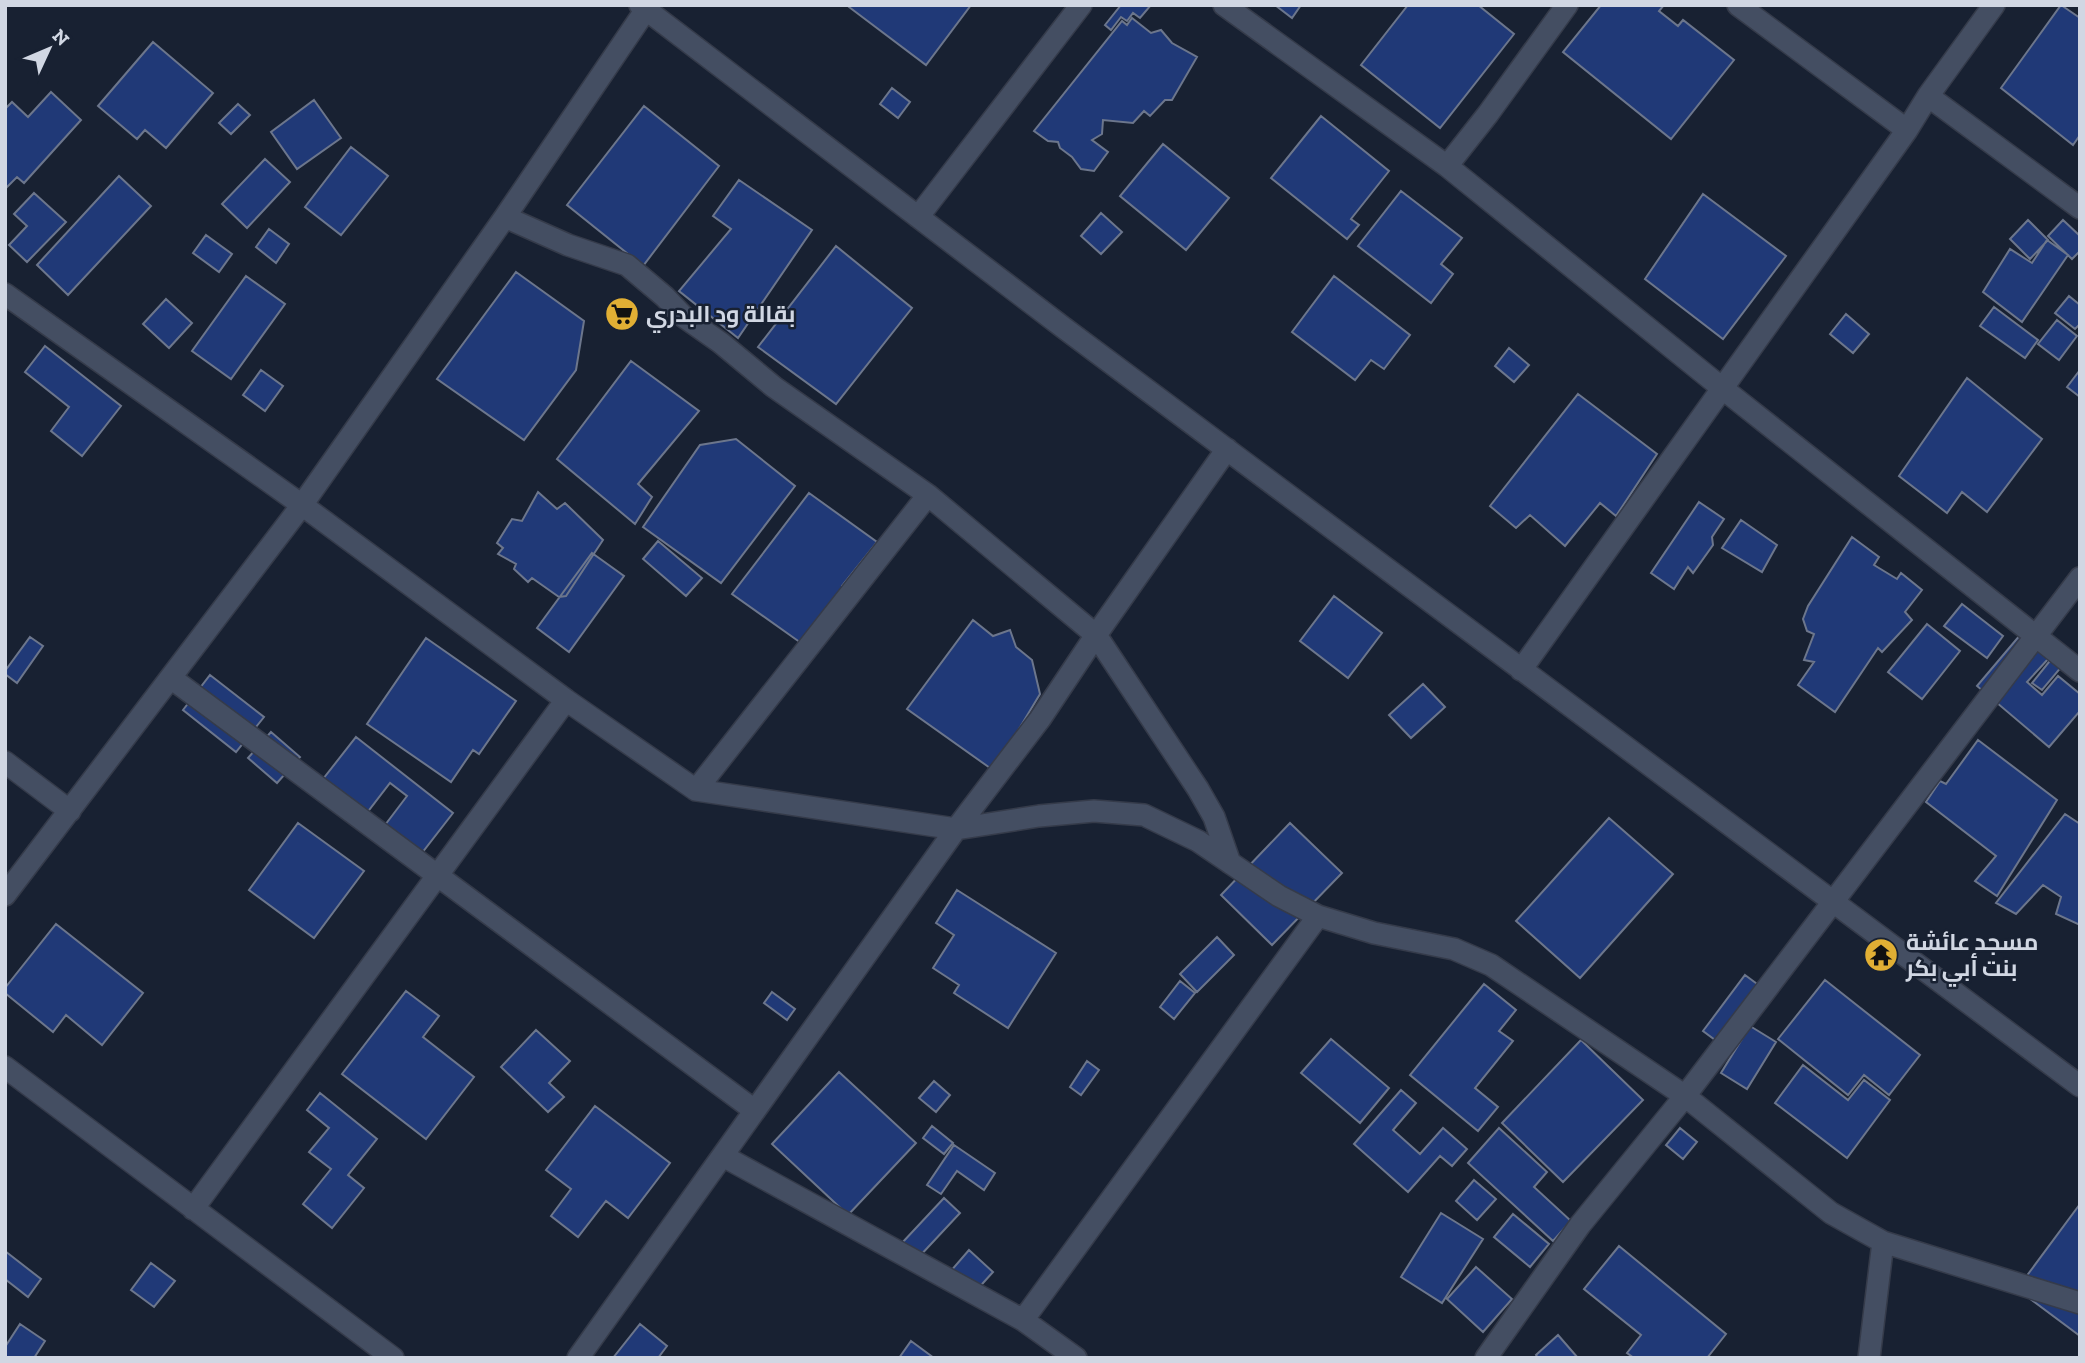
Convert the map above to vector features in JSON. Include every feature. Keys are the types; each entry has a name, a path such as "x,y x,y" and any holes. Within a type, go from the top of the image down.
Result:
{"street":[{"path":"918,217 1081,5"},
{"path":"1224,5 1447,166 1721,388 2080,671"},
{"path":"1447,166 1567,5"},
{"path":"1738,5 1907,130"},
{"path":"1521,670 1994,5"},
{"path":"5,895 302,505 505,217 645,7 918,217 2080,1086"},
{"path":"1928,96 2080,208"},
{"path":"505,217 568,245 627,265 684,317 721,343 774,387 928,495 1096,635 1198,789 1214,817 1230,863"},
{"path":"5,294 302,505 566,700 696,790 956,829 1039,816 1094,811 1144,815 1198,841 1279,896 1318,916 1374,933 1454,949 1491,965 1685,1096 1832,1213 1883,1242 2080,1303"},
{"path":"578,1358 956,829 1040,719 1227,449"},
{"path":"696,790 928,495"},
{"path":"1486,1358 1580,1226 1685,1096 2080,578"},
{"path":"171,678 754,1110"},
{"path":"193,1209 566,700"},
{"path":"5,762 70,811"},
{"path":"1023,1320 1318,916"},
{"path":"5,1067 393,1358"},
{"path":"723,1156 1023,1320 1076,1358"},
{"path":"1869,1358 1883,1242"}],"building":[{"path":"971,5 926,65 849,7"},
{"path":"1121,5 1151,5 1140,18 1133,13 1127,21 1121,17 1111,30 1105,25"},
{"path":"1275,5 1301,5 1292,18"},
{"path":"1408,5 1478,5 1514,34 1440,128 1361,65"},
{"path":"1601,5 1664,5 1659,11 1678,26 1683,20 1734,60 1671,139 1563,52"},
{"path":"2061,5 2080,18 2080,135 2073,145 2001,88"},
{"path":"1132,18 1151,33 1161,30 1172,43 1197,57 1172,100 1165,100 1150,116 1144,111 1133,123 1103,120 1102,134 1092,140 1108,152 1094,171 1081,169 1072,157 1060,148 1058,142 1048,141 1034,131 1122,21 1127,25"},
{"path":"153,42 213,93 166,148 145,130 137,139 98,106"},
{"path":"892,88 910,102 898,118 880,104"},
{"path":"51,92 81,120 24,183 17,177 5,189 5,109 12,102 28,117"},
{"path":"314,100 341,138 297,169 271,132"},
{"path":"238,104 250,115 231,134 219,123"},
{"path":"644,106 719,166 643,266 567,205"},
{"path":"1321,116 1389,171 1351,219 1359,225 1347,239 1271,178"},
{"path":"1163,144 1229,198 1186,250 1120,196"},
{"path":"351,147 388,176 341,235 305,207"},
{"path":"265,159 290,182 247,228 222,204"},
{"path":"119,176 151,206 68,295 37,265"},
{"path":"739,180 812,230 738,338 679,291 731,229 713,216"},
{"path":"1401,191 1462,238 1441,264 1453,274 1431,303 1358,246"},
{"path":"34,193 66,222 27,262 9,245 27,226 14,214"},
{"path":"1703,194 1786,256 1723,339 1645,279"},
{"path":"1101,213 1122,232 1101,254 1081,236"},
{"path":"2028,220 2048,240 2030,259 2010,239"},
{"path":"2063,220 2080,236 2080,251 2072,259 2048,236"},
{"path":"269,229 289,244 276,263 256,247"},
{"path":"206,235 232,254 219,272 193,253"},
{"path":"2047,240 2068,255 2022,322 1983,292 2010,249 2032,263"},
{"path":"836,246 912,308 836,404 758,347"},
{"path":"516,272 584,321 576,370 524,440 437,379"},
{"path":"246,276 285,304 231,379 192,351"},
{"path":"1334,276 1410,335 1384,369 1371,360 1355,380 1292,332"},
{"path":"2069,296 2080,305 2080,324 2075,329 2055,313"},
{"path":"166,299 192,323 169,348 143,324"},
{"path":"1994,307 2038,340 2025,358 1980,326"},
{"path":"1846,314 1869,334 1853,353 1830,334"},
{"path":"2057,320 2077,336 2059,360 2038,344"},
{"path":"45,346 121,406 82,456 51,431 69,407 25,372"},
{"path":"1509,348 1529,365 1514,382 1495,366"},
{"path":"631,361 699,411 638,484 652,497 635,524 557,459"},
{"path":"261,370 283,386 265,411 243,395"},
{"path":"2080,370 2080,397 2067,387"},
{"path":"1967,378 2042,439 1987,512 1962,492 1947,513 1899,476"},
{"path":"1578,394 1657,454 1616,516 1600,503 1565,546 1530,515 1516,528 1490,506"},
{"path":"736,439 795,486 721,583 643,527 700,445"},
{"path":"538,492 557,509 565,503 603,540 566,596 559,597 532,578 528,582 514,569 516,564 498,554 503,548 497,543 512,519 522,521"},
{"path":"809,493 877,542 842,586 847,597 808,648 732,594"},
{"path":"1699,502 1724,519 1712,537 1713,545 1693,573 1688,567 1674,589 1651,573"},
{"path":"1741,520 1777,545 1762,572 1722,548"},
{"path":"1852,537 1879,557 1874,565 1897,579 1901,573 1922,590 1905,612 1912,620 1882,652 1878,648 1835,712 1798,685 1814,662 1804,660 1814,634 1807,631 1803,619 1808,606"},
{"path":"658,541 702,578 686,596 643,559"},
{"path":"592,553 624,576 569,652 537,628"},
{"path":"1334,596 1382,633 1348,678 1300,641"},
{"path":"1962,604 2003,636 1987,658 1944,626"},
{"path":"973,620 993,636 1010,630 1016,647 1032,660 1040,694 1016,734 990,768 907,709"},
{"path":"1927,624 1960,651 1922,699 1888,672"},
{"path":"2021,634 2049,658 2027,682 2042,695 2058,676 2080,694 2080,711 2049,747 1977,686"},
{"path":"30,637 43,646 17,683 5,674 5,671"},
{"path":"426,638 516,701 479,754 473,750 451,782 367,724"},
{"path":"2053,657 2063,665 2042,690 2032,683"},
{"path":"210,675 264,717 236,752 183,710"},
{"path":"1423,684 1445,707 1411,738 1389,715"},
{"path":"271,732 300,757 277,783 248,758"},
{"path":"356,737 453,813 418,858 382,829 407,796 390,783 356,827 312,793"},
{"path":"1978,740 2057,800 1997,896 1975,881 1996,856 1926,802 1940,781 1946,784"},
{"path":"2065,814 2080,824 2080,925 2056,914 2061,897 2043,885 2016,914 1996,903"},
{"path":"1609,818 1673,874 1580,978 1516,921"},
{"path":"298,823 364,871 314,938 249,890"},
{"path":"1290,823 1342,873 1272,945 1221,895"},
{"path":"957,890 1056,953 1008,1028 954,993 959,985 933,968 954,935 936,923"},
{"path":"56,924 143,993 102,1045 66,1015 53,1032 5,993 5,988"},
{"path":"1217,937 1234,955 1197,992 1180,974"},
{"path":"1745,975 1772,995 1730,1051 1703,1031"},
{"path":"1825,980 1920,1055 1889,1095 1864,1075 1848,1095 1778,1039"},
{"path":"1180,981 1195,993 1174,1019 1160,1007"},
{"path":"1484,984 1516,1010 1499,1031 1513,1041 1475,1088 1498,1107 1478,1131 1410,1075"},
{"path":"406,991 439,1016 423,1037 474,1077 426,1139 342,1074"},
{"path":"772,992 795,1009 787,1020 764,1003"},
{"path":"1750,1026 1776,1042 1747,1089 1721,1073"},
{"path":"536,1030 570,1061 549,1083 564,1097 548,1112 501,1067"},
{"path":"1331,1039 1389,1088 1360,1123 1301,1073"},
{"path":"1581,1040 1643,1100 1563,1182 1502,1123"},
{"path":"1087,1061 1099,1070 1081,1095 1070,1087"},
{"path":"1803,1065 1848,1100 1864,1080 1890,1100 1847,1158 1775,1103"},
{"path":"839,1072 916,1143 848,1215 772,1144"},
{"path":"934,1081 950,1095 936,1112 919,1098"},
{"path":"1401,1090 1416,1103 1393,1130 1420,1154 1443,1128 1467,1149 1452,1166 1440,1156 1408,1192 1354,1144"},
{"path":"320,1093 377,1139 348,1175 364,1188 332,1228 303,1204 331,1169 309,1152 329,1128 307,1110"},
{"path":"595,1106 670,1163 628,1218 606,1201 578,1237 551,1216 571,1189 546,1170"},
{"path":"932,1126 953,1143 944,1154 923,1138"},
{"path":"1499,1128 1547,1172 1534,1187 1571,1221 1553,1241 1468,1163"},
{"path":"1680,1128 1697,1142 1683,1159 1666,1145"},
{"path":"954,1145 995,1173 984,1190 957,1171 941,1194 927,1185"},
{"path":"1474,1180 1496,1199 1477,1220 1456,1201"},
{"path":"944,1198 960,1213 917,1259 901,1244"},
{"path":"2080,1204 2080,1336 2017,1289"},
{"path":"1441,1213 1483,1239 1442,1303 1401,1277"},
{"path":"1513,1214 1549,1244 1530,1267 1494,1237"},
{"path":"1619,1246 1726,1334 1707,1358 1634,1358 1627,1353 1641,1335 1584,1289"},
{"path":"969,1250 993,1272 974,1293 950,1272"},
{"path":"5,1251 41,1279 28,1297 5,1279"},
{"path":"151,1263 175,1281 154,1307 131,1290"},
{"path":"1476,1267 1512,1299 1483,1332 1447,1299"},
{"path":"20,1324 45,1341 34,1358 5,1358 5,1347"},
{"path":"640,1324 667,1346 658,1358 613,1358"},
{"path":"1558,1335 1578,1358 1538,1358 1536,1355"},
{"path":"911,1341 934,1358 899,1358"}],"place":[{"name":"بقالة ود البدري","path":"622,314"},
{"name":"مسجد عائشة بنت أبي بكر","path":"1881,955"}]}
